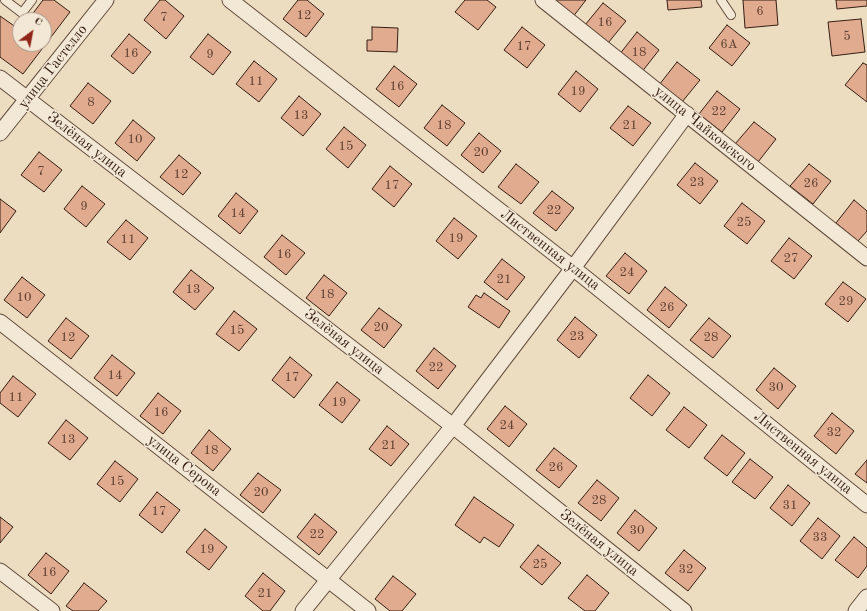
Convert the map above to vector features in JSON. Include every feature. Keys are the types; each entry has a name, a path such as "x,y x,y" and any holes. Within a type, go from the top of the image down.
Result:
{"street":[{"name":"Лиственная улица","path":"230,0 574,268 867,505"},
{"name":"улица Чайковского","path":"543,0 867,258"},
{"name":"улица Гастелло","path":"0,133 103,1"},
{"name":"Зелёная улица","path":"0,78 453,426 684,611"},
{"path":"303,611 453,426 574,268 687,114"},
{"name":"улица Серова","path":"0,322 368,611"},
{"path":"0,571 52,611"},
{"path":"856,611 867,597"}],"lane":[{"path":"5,0 22,13 32,0"},
{"path":"721,0 731,15"}],"building":[{"path":"43,0 54,0 70,12 52,36 52,12 34,12"},
{"path":"160,0 165,0 184,16 166,39 144,20"},
{"path":"298,0 307,0 324,14 306,37 283,19"},
{"path":"465,0 487,0 496,7 478,30 455,12"},
{"path":"550,0 586,0 572,18"},
{"path":"667,0 701,0 702,7 668,10"},
{"path":"743,0 776,0 778,25 745,28"},
{"path":"836,0 867,0 867,6 837,9"},
{"path":"603,3 626,21 608,43 585,25"},
{"path":"0,16 12,24 12,52 40,52 23,74 0,57"},
{"path":"861,19 865,52 832,56 828,22"},
{"path":"727,25 750,43 732,66 709,48"},
{"path":"372,27 398,28 397,52 367,51 367,40 372,40"},
{"path":"522,27 545,45 527,68 504,50"},
{"path":"637,32 659,50 641,73 619,55"},
{"path":"129,34 151,52 133,74 111,56"},
{"path":"208,34 231,52 213,75 190,57"},
{"path":"254,61 277,79 259,102 236,84"},
{"path":"677,62 700,80 682,102 659,85"},
{"path":"863,63 867,65 867,102 845,85"},
{"path":"394,66 417,84 399,107 376,89"},
{"path":"576,71 598,89 580,112 558,94"},
{"path":"88,83 111,101 93,124 70,106"},
{"path":"717,91 740,109 722,132 699,114"},
{"path":"299,96 321,114 303,136 281,118"},
{"path":"442,105 465,123 447,146 424,128"},
{"path":"628,106 651,123 633,146 610,128"},
{"path":"133,120 155,138 137,161 115,143"},
{"path":"754,122 776,139 758,162 735,144"},
{"path":"344,127 366,145 348,168 326,149"},
{"path":"479,133 501,151 483,173 461,155"},
{"path":"39,152 62,170 44,192 21,175"},
{"path":"179,155 201,173 183,195 160,177"},
{"path":"695,163 718,181 700,204 677,185"},
{"path":"516,164 539,182 521,204 498,187"},
{"path":"809,164 831,181 813,204 790,186"},
{"path":"390,166 412,184 394,207 372,189"},
{"path":"82,186 105,204 86,227 64,209"},
{"path":"552,191 574,208 556,231 533,213"},
{"path":"236,193 258,211 240,234 218,216"},
{"path":"0,199 16,211 0,233"},
{"path":"854,200 867,211 867,231 858,241 836,223"},
{"path":"742,203 765,221 747,244 724,226"},
{"path":"454,218 477,236 458,259 436,241"},
{"path":"126,220 148,238 130,260 107,242"},
{"path":"282,235 305,253 286,275 264,257"},
{"path":"789,238 812,256 794,279 771,261"},
{"path":"625,253 647,271 629,294 606,276"},
{"path":"502,259 525,277 507,300 484,282"},
{"path":"191,270 214,288 195,310 173,292"},
{"path":"324,275 347,293 329,316 306,298"},
{"path":"22,277 45,295 27,318 4,300"},
{"path":"843,282 866,299 848,322 825,304"},
{"path":"665,287 687,305 669,328 647,310"},
{"path":"484,293 510,311 499,328 468,307 476,295 481,298"},
{"path":"379,308 402,325 384,348 361,330"},
{"path":"234,311 257,329 239,351 216,334"},
{"path":"575,317 597,335 579,358 557,340"},
{"path":"66,318 89,336 71,359 48,341"},
{"path":"709,318 731,336 713,358 690,340"},
{"path":"434,348 456,366 438,389 416,371"},
{"path":"112,355 135,373 117,396 94,378"},
{"path":"290,357 312,375 294,398 272,380"},
{"path":"774,368 796,386 778,409 756,390"},
{"path":"648,375 670,393 652,416 630,398"},
{"path":"13,376 36,394 18,417 0,403 0,393"},
{"path":"337,382 360,400 342,423 319,405"},
{"path":"158,393 181,411 163,434 140,416"},
{"path":"505,406 527,424 509,447 487,429"},
{"path":"684,407 707,425 689,448 666,430"},
{"path":"832,413 854,431 836,454 814,436"},
{"path":"66,420 88,438 70,460 48,443"},
{"path":"387,426 409,444 391,466 369,449"},
{"path":"209,430 231,449 213,471 191,453"},
{"path":"722,435 745,453 727,476 704,458"},
{"path":"554,448 577,466 559,488 536,470"},
{"path":"750,459 773,477 755,499 732,482"},
{"path":"867,460 867,483 855,474"},
{"path":"115,461 138,479 120,502 97,484"},
{"path":"258,473 281,490 263,513 240,495"},
{"path":"597,480 619,498 601,521 578,503"},
{"path":"788,485 810,503 792,526 770,508"},
{"path":"157,492 180,510 162,533 139,515"},
{"path":"474,497 514,525 499,547 484,537 480,543 455,525"},
{"path":"635,510 657,528 639,551 617,533"},
{"path":"315,514 337,532 319,555 297,537"},
{"path":"0,517 13,527 0,543"},
{"path":"818,518 840,536 822,559 800,541"},
{"path":"205,529 227,547 209,570 186,552"},
{"path":"854,537 867,548 867,566 858,578 835,560"},
{"path":"538,545 561,563 542,585 520,567"},
{"path":"684,550 706,568 688,591 665,573"},
{"path":"46,553 69,571 51,594 28,575"},
{"path":"263,573 285,591 270,611 263,611 245,596"},
{"path":"587,575 609,593 595,611 585,611 568,598"},
{"path":"393,576 416,594 402,611 390,611 375,599"},
{"path":"84,583 107,601 98,611 73,611 66,606"}]}
